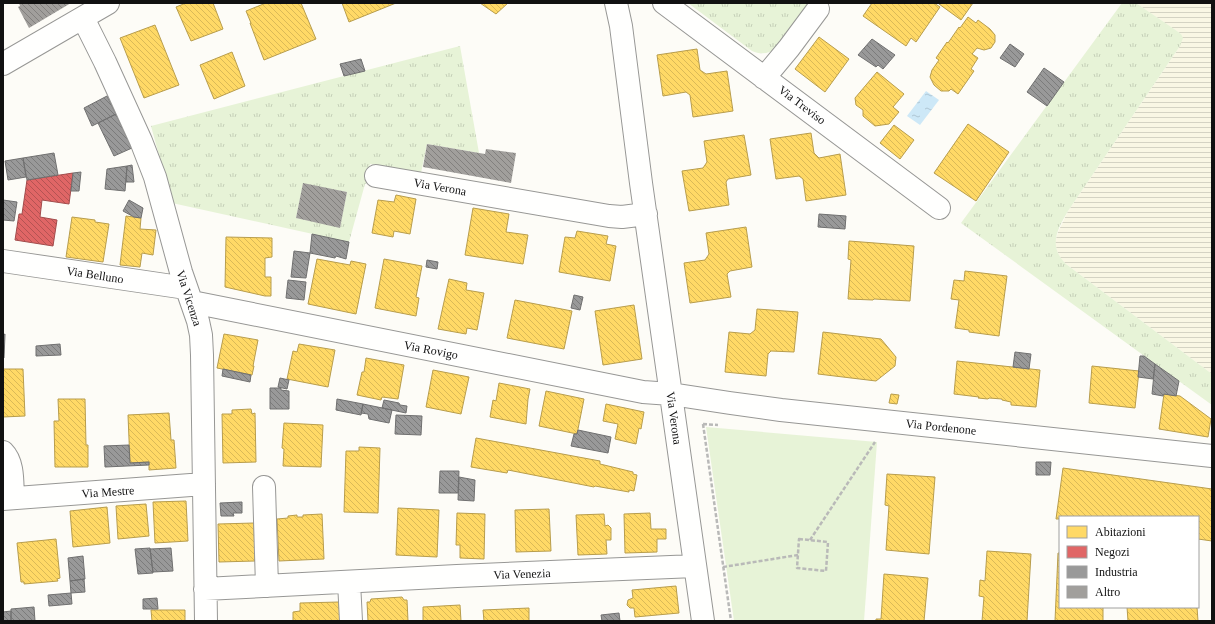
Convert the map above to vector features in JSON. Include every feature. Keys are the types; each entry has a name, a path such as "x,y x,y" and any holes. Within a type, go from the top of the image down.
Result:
{"street":[{"name":"Via Verona","path":"616,3 621,26 703,621"},
{"name":"Via Treviso","path":"664,3 939,208"},
{"path":"3,64 92,9"},
{"name":"Via Vicenza","path":"92,9 105,62 147,153 159,190 176,254 198,321 201,342 206,621"},
{"path":"764,78 818,9"},
{"name":"Via Verona","path":"376,176 609,216 622,217 646,214"},
{"name":"Via Belluno","path":"3,261 189,295"},
{"name":"Via Rovigo","path":"189,295 644,392 671,394"},
{"name":"Via Pordenone","path":"671,394 758,407 1212,456"},
{"name":"Via Mestre","path":"3,452 8,458 10,464 8,499 204,484"},
{"path":"264,487 268,586"},
{"name":"Via Venezia","path":"206,589 695,566"},
{"path":"349,582 351,621"}],"path":[{"path":"703,399 701,410 731,621"},
{"path":"810,540 875,442 877,420"},
{"path":"799,539 828,542 826,571 797,568 798,555 799,539"},
{"path":"723,567 798,555"}],"shaded area":[{"path":"1136,3 1212,3 1212,374 1066,264 1061,259 1057,251 1055,242 1068,211 1180,46 1181,34"}],"green space":[{"path":"688,3 808,3 777,47 768,52 759,53 752,51"},
{"path":"1122,3 1136,3 1177,31 1183,38 1180,46 1068,211 1056,238 1057,251 1066,264 1212,374 1212,405 961,223"},
{"path":"460,46 479,153 427,144 421,173 370,164 366,184 349,242 172,203 151,126","holes":["303,184 347,192 340,227 296,218"]},
{"path":"706,427 877,442 864,621 734,621"}],"water":[{"path":"926,91 939,100 920,125 907,116"}],"building: Abitazioni":[{"path":"186,3 213,3 223,29 191,41 176,7"},
{"path":"266,3 301,3 316,39 264,60 246,11"},
{"path":"342,3 396,3 349,22"},
{"path":"480,3 508,3 496,14"},
{"path":"872,3 934,3 940,7 916,42 911,38 906,46 863,16"},
{"path":"939,3 973,3 961,20"},
{"path":"968,17 976,23 978,20 990,29 995,35 995,42 991,48 984,50 977,48 972,54 978,58 971,69 974,71 958,94 951,89 949,91 941,91 934,85 930,77 932,70 939,60 936,58"},
{"path":"155,25 179,85 144,98 120,38"},
{"path":"819,37 849,59 825,92 795,69"},
{"path":"697,49 700,70 706,74 727,71 733,111 693,117 690,95 686,92 663,96 657,55"},
{"path":"232,52 245,86 214,99 200,65"},
{"path":"877,72 904,94 893,107 899,112 889,124 875,126 863,116 863,110 856,105 855,98"},
{"path":"968,124 1009,152 976,201 934,173"},
{"path":"894,125 914,140 900,159 880,143"},
{"path":"811,133 814,153 819,158 840,154 846,195 806,201 803,179 799,176 776,179 770,139"},
{"path":"744,135 751,175 728,179 726,182 729,205 689,211 682,171 703,168 707,162 704,141"},
{"path":"396,195 416,199 410,234 394,231 393,237 372,233 378,200 394,202"},
{"path":"473,208 509,214 506,232 528,235 523,264 465,255"},
{"path":"126,216 141,218 140,229 156,230 153,255 142,253 140,267 120,265"},
{"path":"72,217 95,220 95,222 109,224 103,262 66,257"},
{"path":"746,227 752,267 730,271 727,274 731,297 690,303 684,263 705,260 709,254 706,233"},
{"path":"577,231 608,236 606,244 616,246 610,281 559,272 565,237 575,238"},
{"path":"226,237 272,238 272,257 265,258 265,277 271,277 271,296 225,287"},
{"path":"849,241 914,246 910,301 848,299 851,260 848,259"},
{"path":"317,259 350,265 351,261 366,264 356,314 308,304"},
{"path":"384,259 422,266 416,297 419,298 416,316 375,308"},
{"path":"965,271 1007,276 999,336 969,332 969,330 955,328 959,300 951,299 954,280 964,281"},
{"path":"449,279 467,283 466,290 484,293 477,330 467,328 466,334 438,329"},
{"path":"515,300 572,311 564,349 507,338"},
{"path":"634,305 642,359 603,365 595,311"},
{"path":"757,309 798,312 794,352 771,351 768,354 766,376 725,372 729,332 750,334 755,330"},
{"path":"823,332 881,339 896,357 895,366 876,381 818,374"},
{"path":"224,334 258,340 252,375 217,368"},
{"path":"299,344 335,350 328,387 287,379 293,351 297,352"},
{"path":"366,358 404,365 398,399 382,397 381,400 357,395 362,372 364,372"},
{"path":"957,361 1040,370 1036,407 1011,405 1011,402 1002,399 978,398 979,397 954,394"},
{"path":"1092,366 1139,371 1135,408 1089,403"},
{"path":"3,369 23,369 25,416 3,417"},
{"path":"433,370 469,377 461,414 426,407"},
{"path":"499,383 530,389 526,424 490,417 493,400 496,401"},
{"path":"546,391 584,399 577,434 539,426"},
{"path":"891,394 899,395 897,404 889,403"},
{"path":"1164,394 1180,396 1211,419 1208,437 1159,429"},
{"path":"58,399 85,399 88,467 55,467 54,421 59,421"},
{"path":"606,404 644,412 641,429 639,428 636,444 615,439 618,424 603,421"},
{"path":"251,409 252,414 255,413 256,462 223,463 222,414 232,414 232,410"},
{"path":"169,413 171,440 174,440 176,468 149,470 149,462 130,463 128,415"},
{"path":"284,423 323,425 321,467 283,466 284,449 282,448"},
{"path":"476,438 600,461 600,464 633,472 633,474 637,475 634,491 629,490 629,492 594,487 508,470 507,473 471,467"},
{"path":"359,447 380,448 378,513 344,512 346,451 359,451"},
{"path":"1063,468 1212,489 1212,541 1199,539 1199,516 1059,516 1059,519 1056,519"},
{"path":"887,474 935,477 929,554 886,550 889,506 885,505"},
{"path":"186,501 188,541 155,543 153,502"},
{"path":"146,504 149,536 118,539 116,506"},
{"path":"107,507 110,543 73,547 70,511"},
{"path":"398,508 439,510 437,557 396,555"},
{"path":"549,509 551,551 516,552 515,510"},
{"path":"457,513 485,514 484,559 460,558 460,545 456,545"},
{"path":"650,513 651,529 666,529 666,539 657,539 657,552 625,553 624,514"},
{"path":"322,514 324,559 279,561 277,519 297,515 297,517 303,517 303,515"},
{"path":"604,514 605,526 608,525 611,528 611,540 606,540 607,554 578,555 576,515"},
{"path":"254,523 255,561 219,562 218,524"},
{"path":"56,539 60,578 57,579 58,581 24,584 24,582 21,582 17,543"},
{"path":"987,551 1031,554 1027,621 982,621 984,597 979,596 980,580 985,581"},
{"path":"1059,553 1059,608 1103,608 1103,621 1055,621"},
{"path":"884,574 928,578 924,621 876,621 876,619 881,619"},
{"path":"676,586 679,613 635,617 634,608 630,608 627,605 628,600 633,598 632,590"},
{"path":"402,597 404,600 407,600 408,621 368,621 367,602 370,602 371,599"},
{"path":"339,602 340,621 293,621 293,612 300,611 300,603"},
{"path":"460,605 461,621 423,621 423,607"},
{"path":"529,608 529,621 484,621 483,610"},
{"path":"1127,608 1197,608 1198,621 1128,621"},
{"path":"151,610 185,610 185,621 152,621"}],"building: Negozi":[{"path":"73,173 69,204 42,200 40,217 57,220 53,246 15,240 19,214 22,214 27,180"}],"building: Industria":[{"path":"872,39 895,55 883,69 878,65 876,67 858,55"},
{"path":"1010,44 1024,54 1015,67 1000,58"},
{"path":"361,59 365,71 344,76 340,64"},
{"path":"1044,68 1064,82 1047,106 1027,92"},
{"path":"107,96 116,114 92,126 84,108"},
{"path":"116,114 132,148 114,156 98,123"},
{"path":"54,153 58,175 27,180 23,158"},
{"path":"23,158 26,177 8,180 5,161"},
{"path":"132,165 134,182 126,182 127,166"},
{"path":"127,166 125,191 105,189 107,169"},
{"path":"81,172 79,191 71,191 73,173"},
{"path":"3,200 17,202 14,221 3,220"},
{"path":"129,200 143,208 141,218 134,217 123,211"},
{"path":"819,214 846,216 845,229 818,227"},
{"path":"312,234 349,242 346,259 336,256 335,258 310,253"},
{"path":"294,251 310,253 306,278 291,277"},
{"path":"427,260 438,262 437,269 426,267"},
{"path":"288,280 306,282 304,300 286,298"},
{"path":"574,295 583,297 580,310 571,308"},
{"path":"5,334 4,358 3,358 3,335"},
{"path":"60,344 61,355 36,356 36,346"},
{"path":"1015,352 1031,354 1029,369 1013,367"},
{"path":"1140,356 1144,356 1155,364 1153,379 1138,377"},
{"path":"1155,364 1179,381 1176,396 1152,394"},
{"path":"223,369 251,375 250,382 222,376"},
{"path":"280,378 289,380 287,389 278,387"},
{"path":"270,388 281,388 281,390 289,391 289,409 270,409"},
{"path":"337,399 363,404 361,415 336,410"},
{"path":"384,400 407,406 406,413 382,408"},
{"path":"363,404 392,410 389,423 369,419 368,414 361,413"},
{"path":"396,415 422,416 421,435 395,434"},
{"path":"578,430 611,437 608,453 571,446 574,434 577,434"},
{"path":"129,445 130,463 149,462 149,465 105,467 104,446"},
{"path":"1036,462 1051,462 1050,475 1036,475"},
{"path":"440,471 459,471 458,493 439,493"},
{"path":"459,477 475,480 474,501 458,500"},
{"path":"242,502 242,513 233,513 234,516 221,516 220,503"},
{"path":"150,548 153,573 138,574 135,549"},
{"path":"171,548 173,571 153,572 150,549"},
{"path":"83,556 85,579 70,581 68,558"},
{"path":"84,579 85,592 71,593 70,581"},
{"path":"71,593 72,604 49,606 48,595"},
{"path":"157,598 158,609 143,609 143,599"},
{"path":"34,607 35,621 11,621 11,609"},
{"path":"11,611 11,621 3,621 3,612"},
{"path":"619,613 620,621 602,621 601,615"}],"building: Altro":[{"path":"19,3 71,3 29,28 18,7 20,6"},
{"path":"427,144 485,154 486,149 516,153 511,183 423,167"},
{"path":"303,183 347,192 340,228 296,218"}]}
